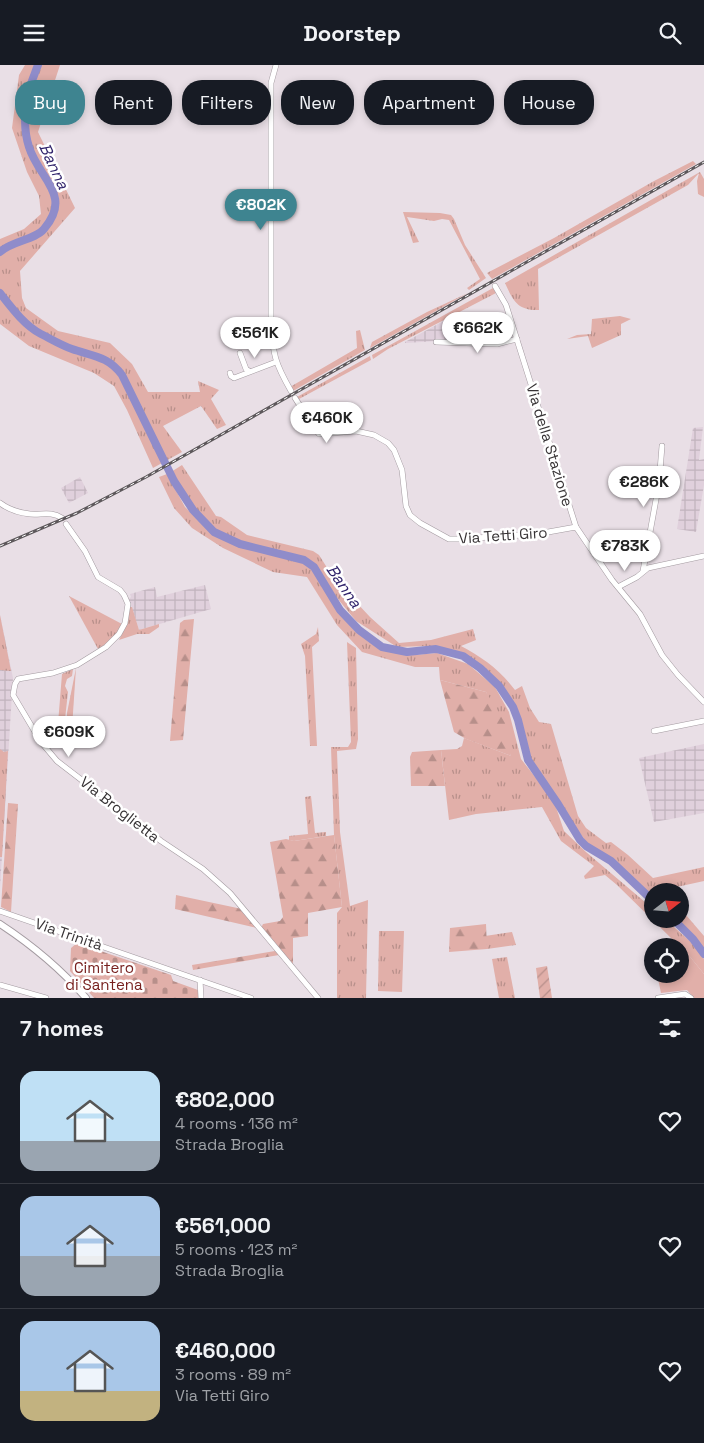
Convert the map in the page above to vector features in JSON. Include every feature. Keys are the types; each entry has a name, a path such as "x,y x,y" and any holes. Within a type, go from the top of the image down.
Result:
{"main road":[{"path":"0,924 43,955 86,998"}],"street":[{"path":"276,65 271,83 270,126 271,323 276,362 291,391"},
{"name":"Via della Stazione","path":"495,286 506,305 576,527"},
{"path":"436,342 497,345 517,339"},
{"path":"240,353 246,369 249,371"},
{"path":"230,373 234,378 276,362"},
{"name":"Via Tetti Giro","path":"295,398 319,434 356,431 380,438 391,445 402,471 406,506 410,515 444,537 460,539 512,536 576,527"},
{"path":"643,571 659,483 662,445"},
{"path":"0,503 10,509 23,513 52,513 62,518"},
{"name":"Via Broglietta","path":"66,524 85,551 98,577 120,590 124,595 128,604 125,623 119,634 106,647 77,665 53,673 18,679 15,683 13,695 41,742 57,761 161,841 203,869 230,893 318,998"},
{"path":"576,527 618,587 640,614 668,663 704,702"},
{"path":"618,587 637,577 648,568 704,555"},
{"path":"654,731 704,721"},
{"name":"Via Trinità","path":"0,911 200,982 251,998"},
{"path":"200,982 201,998"},
{"path":"0,985 46,998"},
{"path":"658,997 685,994 691,998"}],"shaded area":[{"path":"447,319 456,340 405,343 405,342"},
{"path":"703,427 699,460 704,459 704,485 696,532 677,529 693,428"},
{"path":"80,477 88,493 69,503 61,488"},
{"path":"205,585 211,609 139,630 129,599 131,597 130,594 155,587 157,597"},
{"path":"0,615 13,678 0,888"},
{"path":"704,744 704,813 654,822 639,758"}],"green space":[{"path":"25,65 60,65 55,80 18,80"},
{"path":"15,105 15,125 40,125 38,132 75,208 20,271 22,298 26,308 58,331 110,343 132,364 148,392 200,392 198,381 219,390 211,399 226,425 217,429 201,406 163,426 182,452 153,468 114,386 94,373 29,346 0,324 0,239 24,229 41,214 39,196 27,172 12,128"},
{"path":"693,161 696,164 492,279 487,273 554,238"},
{"path":"700,172 704,179 704,197 698,194 697,181 699,173 688,185 538,269 539,310 521,307 514,300 505,283"},
{"path":"403,212 451,215 465,245 486,278 469,290 467,288 480,279 449,220 434,221 407,217 419,242 413,243"},
{"path":"493,288 496,293 388,349 373,359 372,355"},
{"path":"468,293 370,348 372,342 427,312"},
{"path":"620,316 631,319 621,324 621,335 592,348 588,336 567,339 577,335 591,334 592,319"},
{"path":"360,330 365,350 293,391 290,387 357,348 356,331"},
{"path":"370,356 371,360 299,399 297,397"},
{"path":"182,465 216,516 221,517 247,535 313,551 319,555 338,585 399,643 431,640 473,629 476,640 461,646 490,665 515,690 522,686 530,708 539,722 551,724 578,816 586,828 606,843 611,842 653,878 704,867 704,881 689,884 644,883 644,891 610,859 587,843 565,813 555,794 537,770 527,750 515,704 483,666 466,655 439,647 397,647 356,621 333,593 316,565 304,558 243,542 217,531 195,510 171,472"},
{"path":"167,474 185,507 212,533 238,545 301,562 312,568 336,610 356,632 381,650 414,655 437,653 468,664 495,687 509,712 521,759 554,801 564,831 644,901 644,912 605,875 585,879 584,876 594,866 561,841 542,807 476,814 449,820 441,750 457,749 462,746 464,738 511,756 486,692 440,680 439,667 415,667 362,652 337,625 307,577 273,572 223,548 192,528 174,508 159,477"},
{"path":"69,596 122,624 113,638 98,649"},
{"path":"129,607 132,607 139,630 159,624 159,627 149,634 137,634 119,640 128,621"},
{"path":"0,615 11,671 0,670"},
{"path":"194,619 183,740 170,741 180,623 184,620"},
{"path":"318,627 319,641 312,647 317,746 310,746 305,656 301,644 316,634"},
{"path":"347,642 356,648 358,739 356,749 337,751 340,832 350,906 368,900 366,998 337,998 337,913 342,907 334,835 331,747 348,747 351,742"},
{"path":"76,668 71,743 66,742 67,713"},
{"path":"73,669 72,676 67,679 65,686 68,692 63,737 57,736 62,674"},
{"path":"440,680 486,692 505,723 511,756 466,739 454,732"},
{"path":"0,749 4,752 8,751 2,857 0,857"},
{"path":"441,750 445,786 411,786 410,757 412,752"},
{"path":"311,796 315,833 326,832 326,836 294,841 289,840 289,836 308,834 305,797"},
{"path":"8,803 18,804 11,912 1,907"},
{"path":"334,835 342,907 308,913 308,936 293,938 293,969 261,928 263,924 280,921 283,917 270,842 286,839 294,841"},
{"path":"176,895 242,909 257,928 175,909"},
{"path":"689,918 704,936 704,950 686,929 689,928"},
{"path":"486,924 487,949 449,952 450,928"},
{"path":"661,928 675,928 686,938 671,938"},
{"path":"379,931 404,931 402,992 378,991"},
{"path":"512,932 516,945 487,949 485,936"},
{"path":"689,940 704,959 704,974 689,955"},
{"name":"Cimitero di Santena","path":"77,943 171,975 173,981 198,990 199,998 94,998 70,971 71,948"},
{"path":"275,951 279,955 193,970 192,965"},
{"path":"689,955 704,974 704,998 694,998 687,990 661,993 659,983 689,983"},
{"path":"507,957 515,998 499,998 492,959"},
{"path":"547,966 552,998 540,998 536,968"}],"waterway":[{"name":"Banna","path":"0,252 10,245 40,233 52,217 55,206 55,197 51,187 34,158 26,137 26,105 38,65"},
{"name":"Banna","path":"0,293 18,315 35,330 56,342 105,360 117,369 122,375 174,481 193,510 214,532 240,544 304,560 314,567 340,610 359,630 382,647 407,652 436,649 463,656 480,668 499,686 513,707 528,760 580,840 586,846 611,861 644,892"},
{"name":"Banna","path":"682,928 704,954"}],"railway":[{"path":"0,546 77,513 146,477 704,162"}]}
